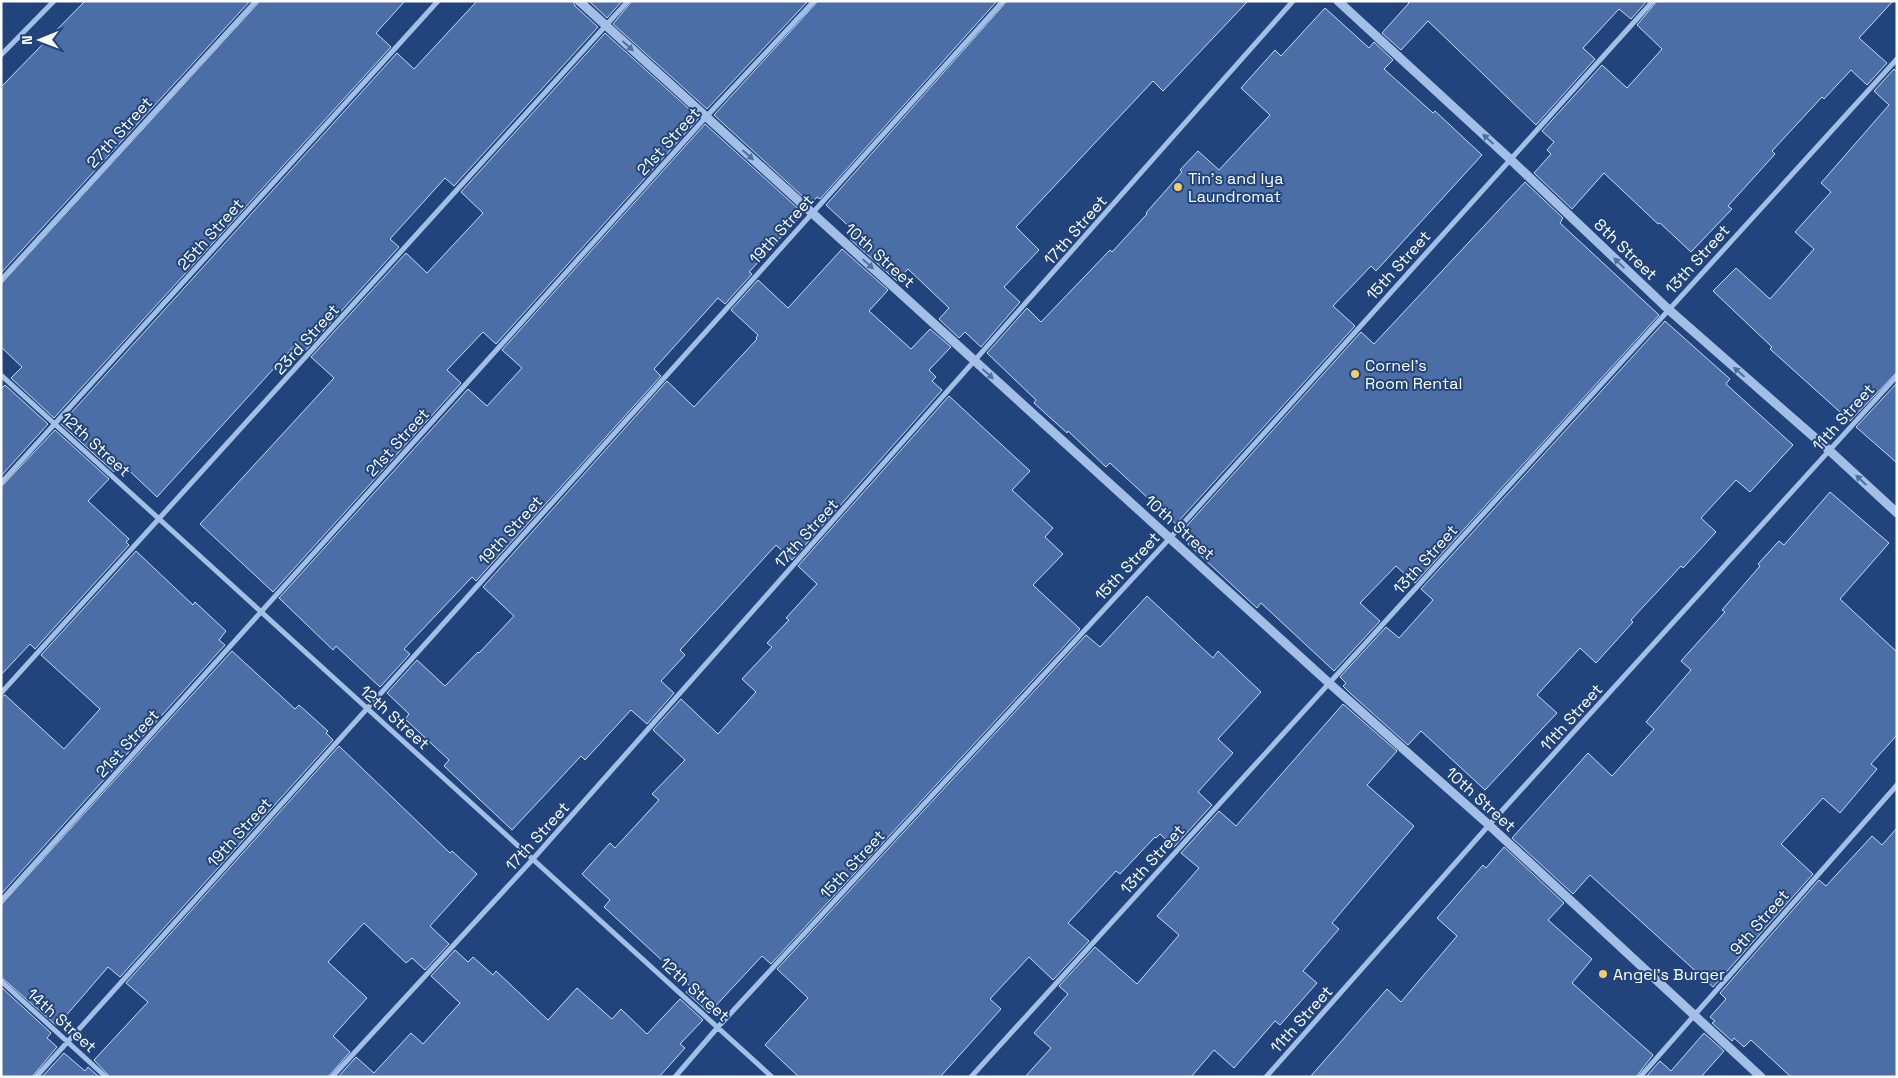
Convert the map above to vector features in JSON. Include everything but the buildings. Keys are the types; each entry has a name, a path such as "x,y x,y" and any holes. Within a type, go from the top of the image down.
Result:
{"street":[{"path":"1,55 54,1"},
{"name":"27th Street","path":"1,280 256,1"},
{"name":"25th Street","path":"1,483 438,1"},
{"name":"10th Street","path":"579,1 1329,683 1489,825 1761,1077"},
{"name":"23rd Street","path":"1,693 628,1"},
{"name":"21st Street","path":"1,901 706,117 814,1"},
{"name":"19th Street","path":"36,1077 1003,1"},
{"name":"17th Street","path":"332,1077 534,859 1294,1"},
{"name":"8th Street","path":"1338,1 1510,159 1668,309 1830,451 1897,513"},
{"name":"15th Street","path":"675,1077 718,1027 1170,538 1653,1"},
{"name":"13th Street","path":"971,1077 1897,58"},
{"name":"12th Street","path":"1,375 772,1077"},
{"name":"11th Street","path":"1266,1077 1489,825 1897,376"},
{"name":"9th Street","path":"1640,1077 1897,785"},
{"name":"14th Street","path":"1,981 106,1077"}],"place":[{"name":"Tin's and Iya Laundromat","path":"1178,187"},
{"name":"Cornel's Room Rental","path":"1355,374"},
{"name":"Angel's Burger","path":"1603,974"}]}
